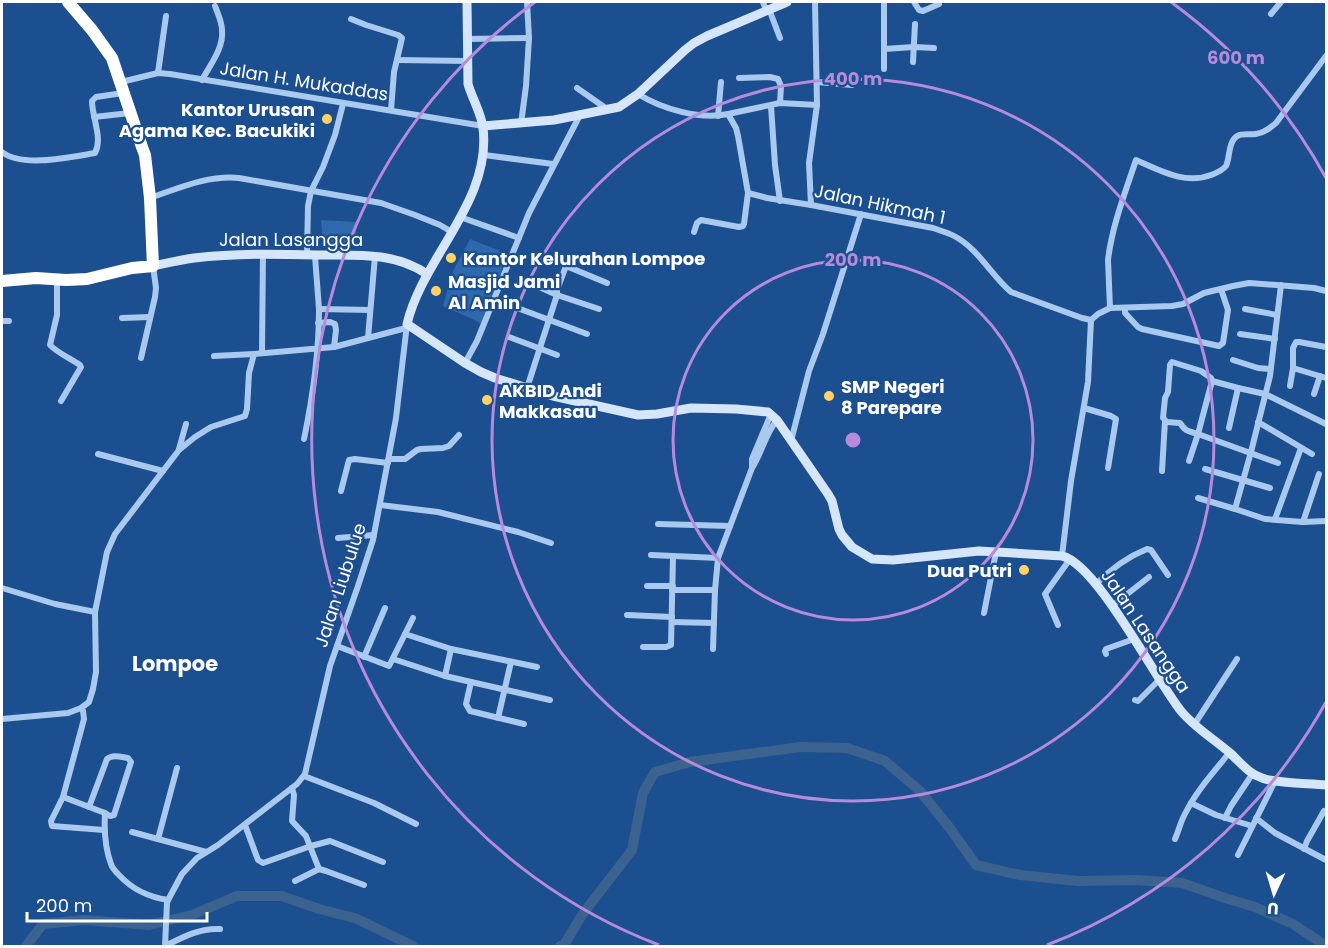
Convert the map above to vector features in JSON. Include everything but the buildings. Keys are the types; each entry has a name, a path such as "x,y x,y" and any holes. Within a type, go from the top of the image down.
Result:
{"highway":[{"path":"2,281 36,278 87,279 132,268 153,266 150,198 145,155 108,50 68,2"},
{"path":"132,268 151,246"}],"street":[{"path":"407,326 415,300 427,274 469,201 477,182 484,154 483,126 468,84 467,2"},
{"path":"521,124 529,38 526,2"},
{"path":"483,126 521,124 619,107 638,94 694,43 766,7 787,2"},
{"path":"811,205 809,163 817,105 814,2"},
{"path":"884,2 884,69"},
{"path":"914,2 923,12 939,4"},
{"path":"1271,14 1280,2"},
{"path":"202,80 221,42 222,28 215,6"},
{"path":"766,7 780,38"},
{"path":"158,73 166,16"},
{"path":"351,19 400,36 402,40 397,60 391,110"},
{"path":"913,62 915,24"},
{"path":"467,39 529,38"},
{"path":"884,49 914,46 934,48"},
{"path":"1110,308 1108,252 1136,160 1172,175 1191,179 1203,178 1222,170 1229,158 1233,140 1243,134 1256,134 1267,130 1276,123 1326,56"},
{"path":"397,60 467,61"},
{"name":"Jalan H. Mukaddas","path":"94,117 93,98 158,73 483,126"},
{"path":"739,78 778,79 781,86 780,103"},
{"path":"718,116 721,82"},
{"path":"817,82 852,85"},
{"path":"577,88 608,109"},
{"path":"638,94 658,105 698,115 718,116 780,103 817,105"},
{"path":"304,439 318,350 319,309 307,218 308,206 311,191 335,135 343,104"},
{"path":"771,106 780,201"},
{"path":"2,152 11,158 26,160 63,159 94,153 97,141 94,117 131,113"},
{"path":"694,232 701,220 742,227 744,224 748,193 736,128 728,114"},
{"path":"465,363 477,341 538,193 580,115"},
{"path":"484,154 554,164"},
{"path":"150,198 207,179 226,177 255,180 381,203 440,225 452,232"},
{"name":"Jalan Hikmah 1","path":"748,193 780,201 933,228 950,234 970,247 1011,292 1091,320"},
{"path":"791,441 809,371 861,214"},
{"path":"460,217 519,238"},
{"path":"262,353 263,254"},
{"name":"Jalan Lasangga","path":"153,266 192,258 311,254 375,256 402,261 427,274"},
{"path":"368,338 375,256"},
{"path":"528,388 557,290 569,258"},
{"path":"141,358 156,288 153,266"},
{"path":"566,266 607,283"},
{"path":"57,279 57,315 50,345 81,367 61,401"},
{"path":"1058,625 1045,595 1066,557 1071,481 1088,382 1091,320 1110,308 1172,306 1183,304 1204,293 1249,284 1314,288 1326,291"},
{"path":"1235,509 1265,394 1275,339 1281,285"},
{"path":"537,286 599,309"},
{"path":"1125,308 1125,313 1142,329 1219,346 1222,344 1228,310 1221,289"},
{"path":"319,309 370,310"},
{"path":"520,309 586,334"},
{"path":"1245,309 1277,315"},
{"path":"122,318 150,317"},
{"path":"318,323 335,324 334,347"},
{"path":"214,357 318,350 407,326 465,363 495,378 596,406 649,416 696,408 764,411 774,417 828,494 842,535 852,547 872,559 882,561 966,552 1066,557"},
{"name":"Jalan Liubulue","path":"168,900 182,873 193,862 245,825 304,776 330,666 374,535 396,418 407,326"},
{"path":"1240,334 1275,339"},
{"path":"509,338 557,355"},
{"path":"1290,386 1293,348 1296,342 1326,347"},
{"path":"2,719 68,713 89,702 97,658 95,612 106,558 115,534 179,450 211,427 245,416 249,373 254,354"},
{"path":"1233,360 1258,368 1270,369"},
{"path":"1162,471 1165,398 1173,362 1201,371 1209,375 1212,381 1190,461"},
{"path":"1293,368 1323,377 1314,394"},
{"path":"1212,381 1265,394 1326,424"},
{"path":"1229,428 1238,388"},
{"path":"1084,408 1116,419 1108,468"},
{"path":"713,649 717,558 752,468 752,459 774,417"},
{"path":"1165,421 1180,423 1185,430 1278,463"},
{"path":"1258,422 1312,454"},
{"path":"179,450 186,424"},
{"path":"342,491 349,460 405,459 421,448 443,448 451,444 459,435"},
{"path":"1275,519 1301,448"},
{"path":"98,453 163,471"},
{"path":"1205,469 1270,488"},
{"path":"1303,522 1319,474"},
{"path":"1198,498 1265,519 1326,522"},
{"path":"380,505 438,512 551,543"},
{"path":"658,524 730,526"},
{"path":"338,538 374,535"},
{"path":"1096,585 1122,562 1147,549 1150,549 1168,575"},
{"path":"984,613 996,552"},
{"path":"651,555 717,558"},
{"path":"643,647 669,647 671,642 673,557"},
{"name":"Jalan Lasangga","path":"1066,557 1085,571 1096,585 1183,714 1194,725 1263,779 1326,785"},
{"path":"1112,606 1149,577"},
{"path":"647,586 715,590"},
{"path":"2,588 55,604 95,612"},
{"path":"364,657 385,608"},
{"path":"627,615 714,623"},
{"path":"337,646 388,666 412,618"},
{"path":"405,634 451,649 537,667"},
{"path":"1106,654 1105,650 1134,639"},
{"path":"445,676 451,649"},
{"path":"393,659 445,676 550,700"},
{"path":"1194,725 1237,659"},
{"path":"498,718 511,662"},
{"path":"1135,700 1138,701 1160,679"},
{"path":"471,682 466,704 469,710 524,724"},
{"path":"81,708 84,718 63,796 51,821 52,826 104,831"},
{"path":"1175,839 1191,803 1229,753"},
{"path":"63,796 110,816 114,815 130,765 128,758 113,756 107,759 89,807"},
{"path":"158,839 177,768"},
{"path":"1225,819 1253,773"},
{"path":"304,776 374,803 416,824"},
{"path":"1238,855 1275,781"},
{"path":"292,788 294,795 292,821 306,836 319,869"},
{"path":"1191,803 1225,819 1252,826"},
{"path":"1305,849 1324,811"},
{"path":"105,813 104,831 111,864 129,885 153,898 168,900 165,946 188,934 207,928 220,929"},
{"path":"1256,818 1275,833 1326,860"},
{"path":"245,825 260,862 267,862 330,841 383,862"},
{"path":"132,832 206,852"},
{"path":"295,881 319,869 364,885"}],"shaded area":[{"path":"321,220 357,222 355,245 323,244"},
{"path":"470,239 508,254 481,323 443,306 452,273"}],"waterway":[{"path":"560,946 564,945 582,915 632,850 643,793 655,772 690,762 800,747 847,748 885,761 920,791 976,865 1020,875 1078,881 1136,880 1182,883 1255,907 1293,924 1326,946"},
{"path":"26,946 43,924 84,920 149,925 192,915 237,896 282,896 355,918 413,946"}],"place":[{"name":"Kantor Urusan Agama Kec. Bacukiki","path":"327,119"},
{"name":"Kantor Kelurahan Lompoe","path":"451,258"},
{"name":"Masjid Jami Al Amin","path":"436,291"},
{"name":"SMP Negeri 8 Parepare","path":"829,396"},
{"name":"AKBID Andi Makkasau","path":"487,400"},
{"name":"Dua Putri","path":"1024,570"}],"district":[{"name":"Lompoe","path":"175,663"}]}
